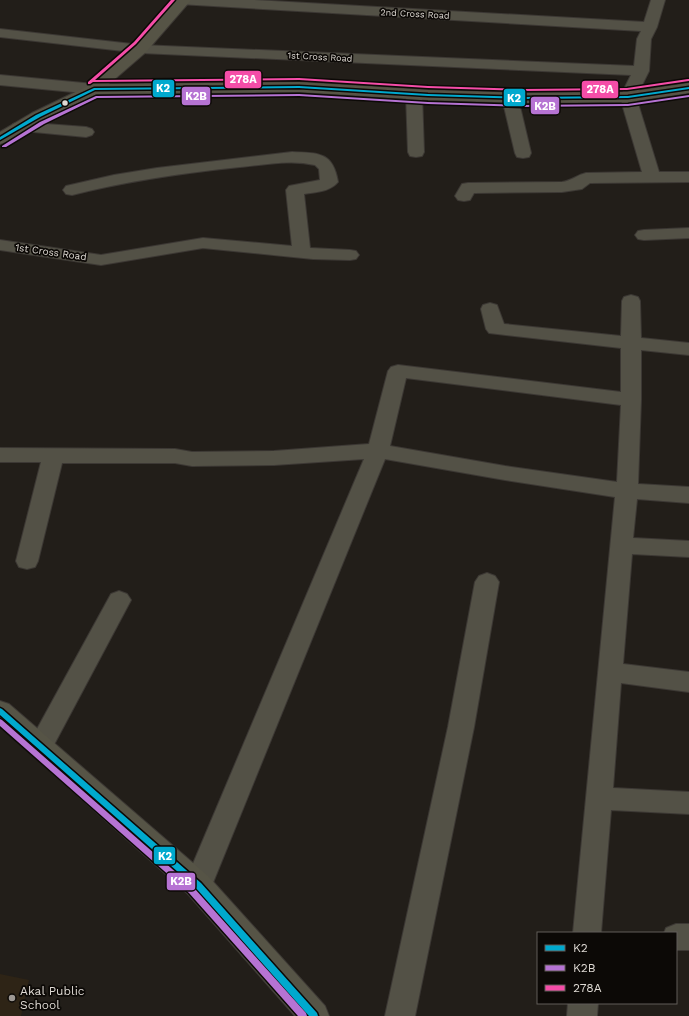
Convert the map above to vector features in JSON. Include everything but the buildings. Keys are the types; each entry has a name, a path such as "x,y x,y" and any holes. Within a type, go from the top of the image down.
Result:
{"street":[{"path":"0,139 38,116 94,89 141,49 182,0"},
{"name":"2nd Cross Road","path":"182,0 650,27"},
{"path":"652,178 628,97 641,71 644,39 650,27 658,0"},
{"name":"1st Cross Road","path":"0,33 141,49 641,71"},
{"path":"0,80 94,89 299,87 510,98 628,97 689,88"},
{"path":"414,94 416,152"},
{"path":"510,98 523,153"},
{"path":"19,127 86,132"},
{"path":"72,190 99,183 164,171 212,165 297,157 321,161 327,168 329,182 325,185 295,190 296,216 299,223 302,253"},
{"path":"464,196 468,188 514,183 576,186 586,178 652,178 689,176"},
{"path":"644,234 689,233"},
{"name":"1st Cross Road","path":"0,245 101,260 203,243 302,253 350,255"},
{"path":"587,932 627,491 631,400 631,301"},
{"path":"490,309 496,329 689,348"},
{"path":"198,885 378,450 398,371 631,400"},
{"path":"0,455 175,456 192,459 274,458 378,450 505,473 627,491 689,495"},
{"path":"27,561 52,455"},
{"path":"621,545 689,549"},
{"path":"400,1016 461,727 487,582"},
{"path":"40,747 119,600"},
{"path":"611,672 689,682"},
{"path":"0,711 198,885 314,1016"},
{"path":"599,798 689,803"},
{"path":"677,937 689,937"},
{"path":"582,1016 583,1004"}],"shaded area":[{"name":"Akal Public School","path":"0,974 29,980 21,1016 0,1016"}],"transit line":[{"name":"278A","path":"89,83 135,43 173,0"},
{"name":"278A","path":"94,81 299,79 428,87 522,90 627,89 688,80"},
{"name":"K2","path":"0,139 38,116 94,89 299,87 428,95 522,98 628,97 689,88"},
{"name":"K2B","path":"4,146 42,123 96,97 299,95 428,103 522,106 628,105 689,96"},
{"name":"K2","path":"0,711 198,885 314,1016"},
{"name":"K2B","path":"0,722 192,891 303,1016"}],"place":[{"name":"Akal Public School","path":"12,998"}]}
